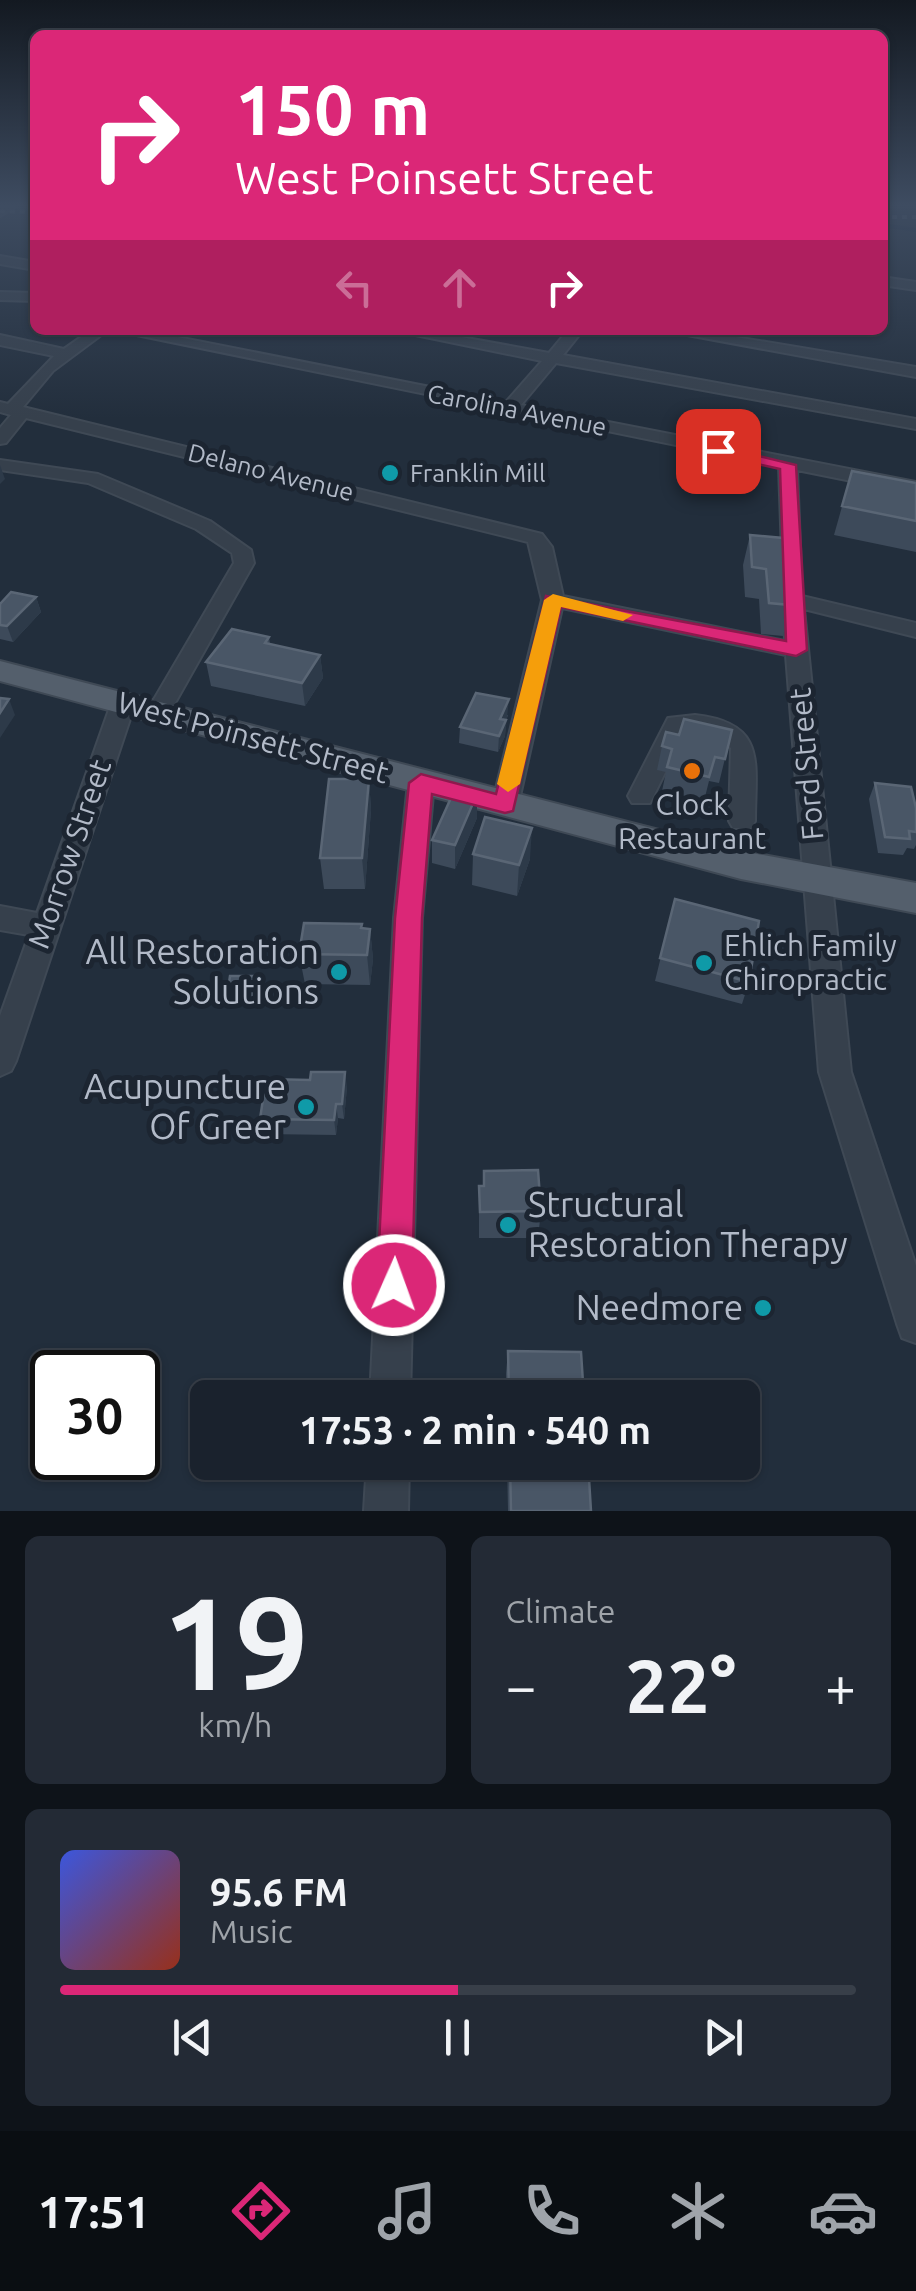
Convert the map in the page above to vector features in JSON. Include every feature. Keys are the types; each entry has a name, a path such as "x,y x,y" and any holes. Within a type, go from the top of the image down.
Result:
{"main road":[{"name":"West Poinsett Street","path":"0,671 505,805 818,883 916,898"}],"street":[{"path":"888,282 916,286"},
{"path":"0,296 30,297"},
{"path":"0,438 12,410 48,368 94,335"},
{"name":"Carolina Avenue","path":"144,335 916,488"},
{"path":"425,335 916,424"},
{"path":"509,408 572,335"},
{"path":"697,335 916,372"},
{"path":"0,340 67,354"},
{"name":"Delano Avenue","path":"12,410 529,535 542,547 553,600"},
{"path":"0,465 92,478 202,525 241,550 244,564 158,713"},
{"name":"Ford Street","path":"788,465 796,650 839,1092 916,1324"},
{"path":"505,805 553,600 796,650"},
{"path":"792,600 916,630"},
{"name":"Morrow Street","path":"0,1061 123,704"},
{"path":"641,796 676,724 712,726 738,738 743,747 742,821"},
{"path":"391,1380 408,918 421,783"},
{"path":"0,918 44,926"},
{"path":"386,1511 387,1480"}],"building":[{"path":"852,471 916,483 916,521 842,506"},
{"path":"750,535 783,538 791,605 769,603 766,569 752,567"},
{"path":"11,592 36,597 7,626 0,625 0,604"},
{"path":"232,629 269,637 265,643 320,655 302,683 206,662"},
{"path":"476,693 509,699 500,719 506,720 499,736 460,727"},
{"path":"0,698 9,699 0,713"},
{"path":"684,719 732,730 725,759 715,757 709,777 667,767 672,749 662,746 666,732 679,735"},
{"path":"329,779 369,779 362,858 320,858"},
{"path":"875,783 911,787 916,832 909,831 910,839 885,837"},
{"path":"455,789 477,794 455,845 432,840"},
{"path":"485,817 532,828 519,865 473,854"},
{"path":"675,899 759,921 749,982 660,958"},
{"path":"304,923 362,924 361,928 370,929 367,955 299,954"},
{"path":"230,976 255,976 252,997 227,997"},
{"path":"311,1072 345,1072 342,1104 336,1104 334,1120 260,1119 266,1079 310,1080"},
{"path":"538,1170 541,1211 480,1212 479,1186 484,1186 484,1171"},
{"path":"508,1351 581,1352 583,1380 509,1380"},
{"path":"510,1480 589,1480 591,1511 511,1511"}],"slow traffic":[{"path":"508,784 553,600 623,615"}],"place":[{"name":"Franklin Mill","path":"390,473"},
{"name":"Clock Restaurant","path":"692,771"},
{"name":"Ehlich Family Chiropractic","path":"704,963"},
{"name":"All Restoration Solutions","path":"339,972"},
{"name":"Acupuncture Of Greer","path":"306,1107"},
{"name":"Structural Restoration Therapy","path":"508,1225"},
{"name":"Needmore","path":"763,1308"}],"route":[{"path":"394,1285 408,918 414,822 421,783 505,805 553,600 796,650 788,465 718,451"}]}
